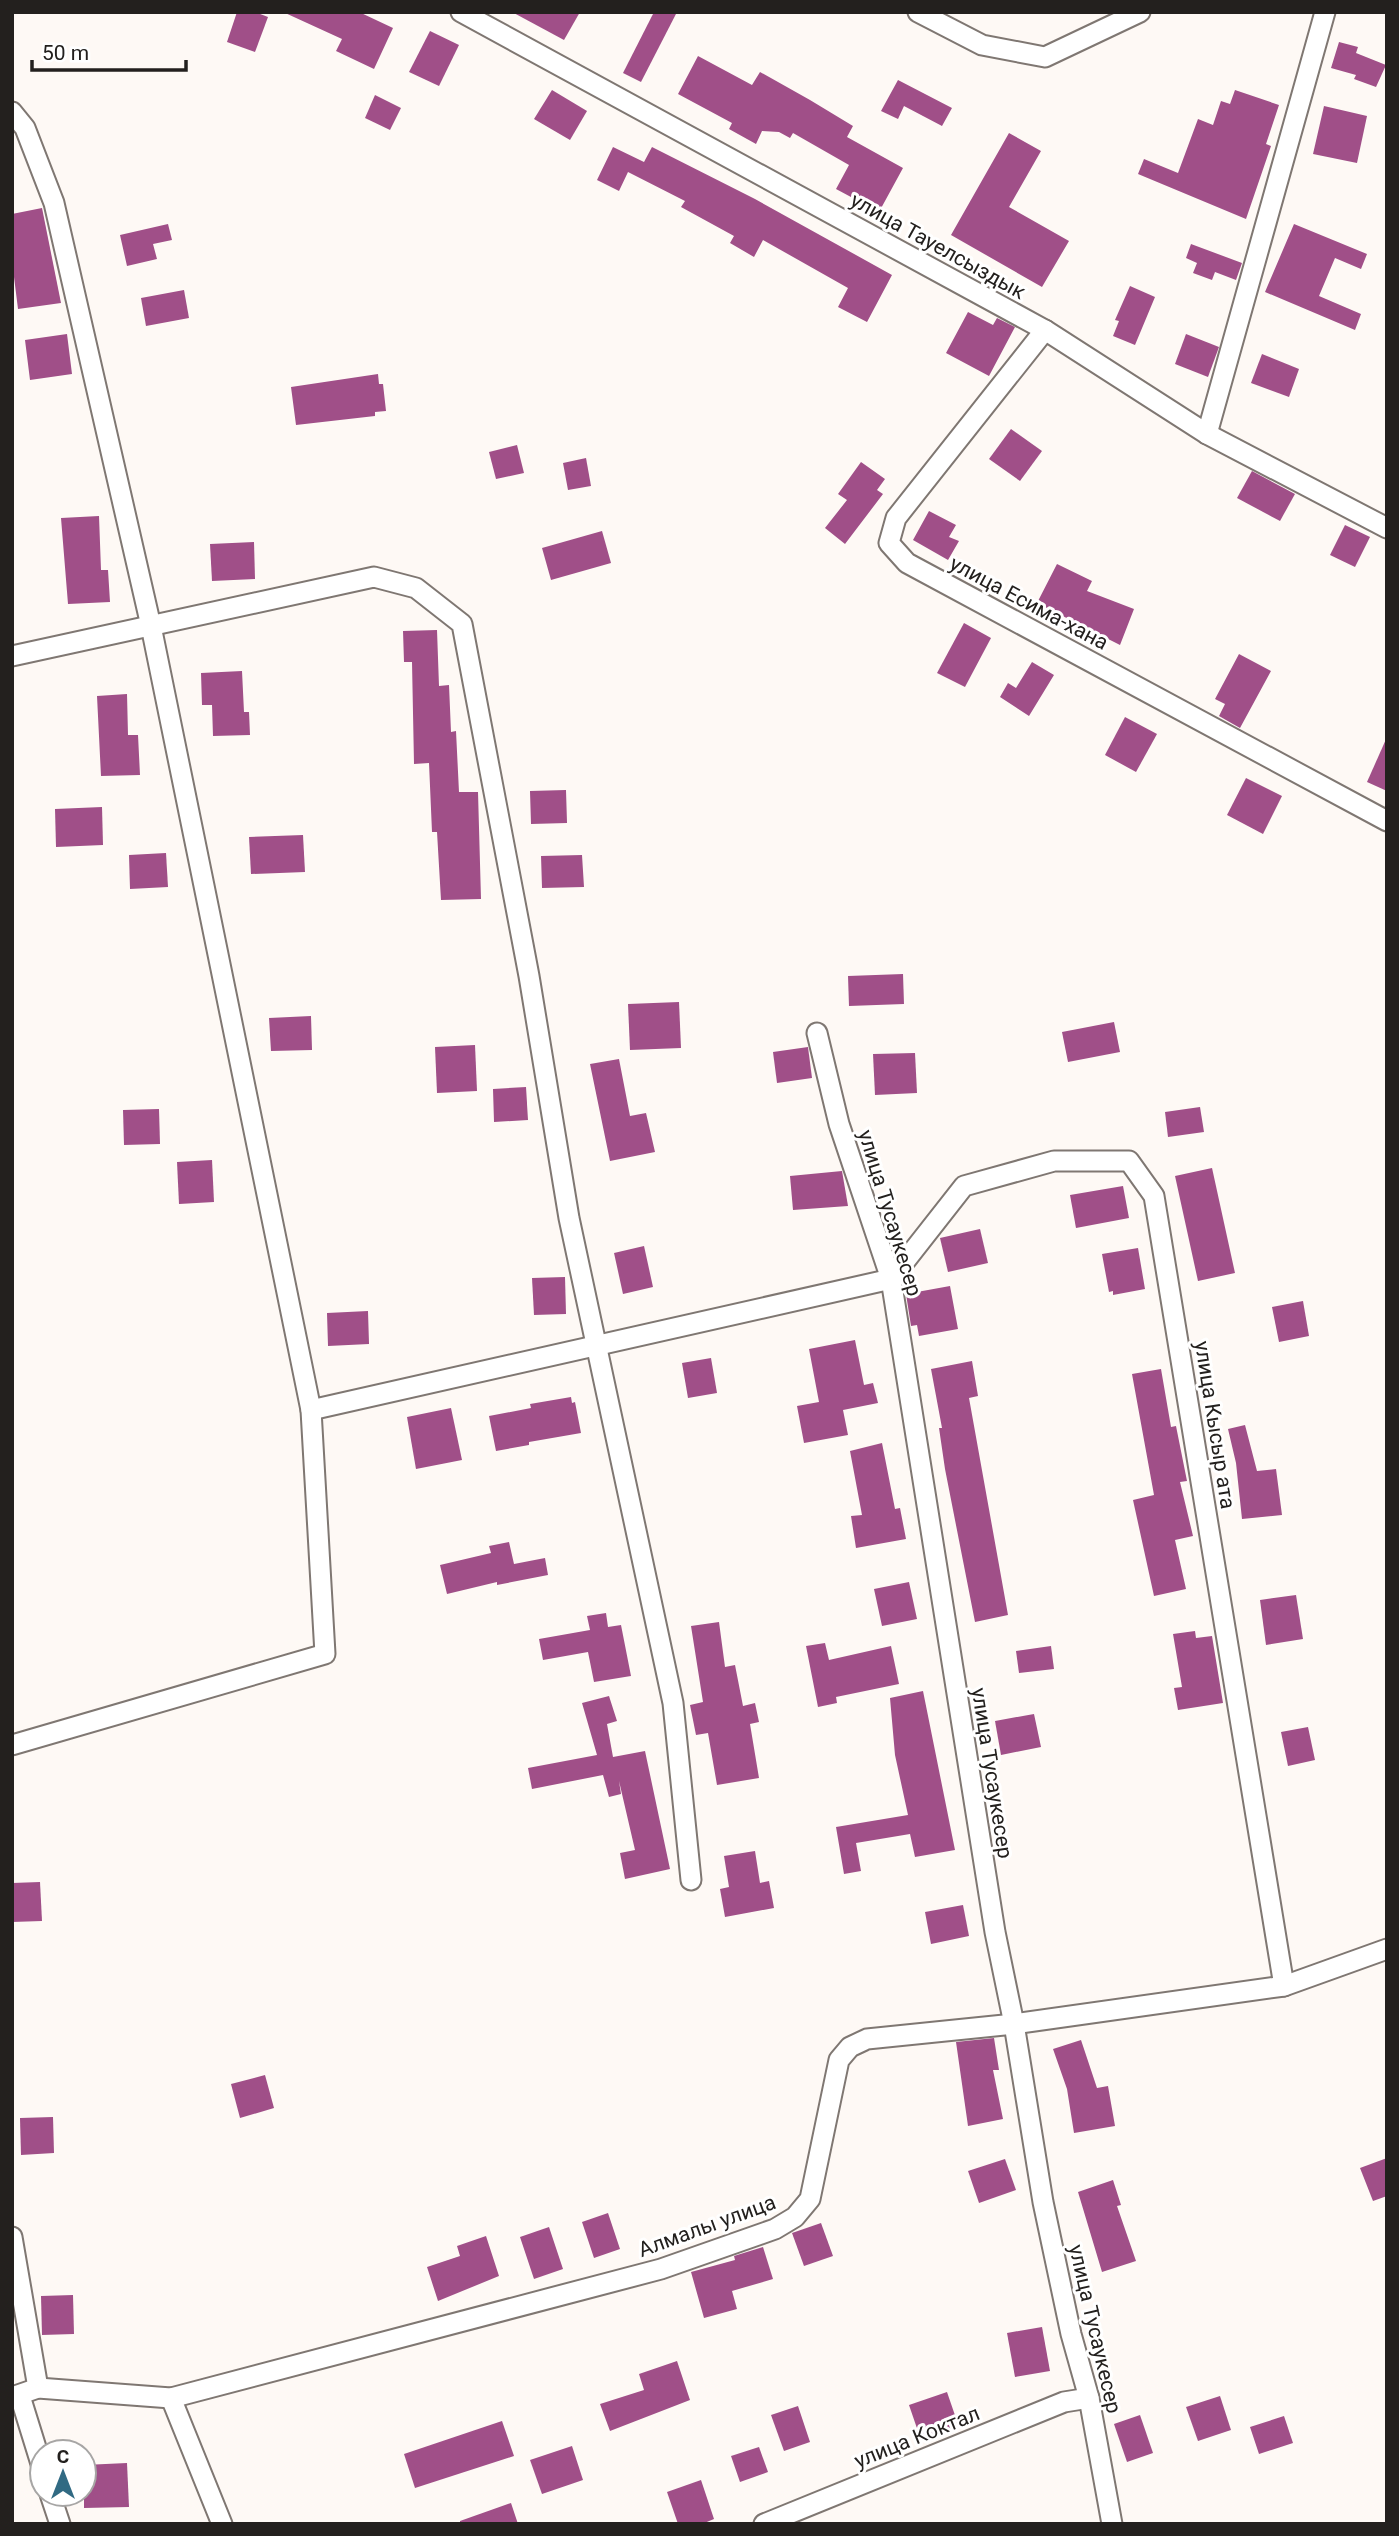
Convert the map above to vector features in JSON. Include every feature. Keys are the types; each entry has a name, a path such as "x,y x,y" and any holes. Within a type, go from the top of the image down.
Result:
{"street":[{"name":"улица Тауелсыздык","path":"461,12 493,20 1045,330 1208,434 1387,528"},
{"path":"918,12 982,44 1045,57 1140,12"},
{"path":"1208,434 1325,12"},
{"path":"12,112 25,128 54,203 151,626 311,1410 325,1654 12,1745"},
{"name":"улица Есима-хана","path":"1045,330 896,518 889,543 907,563 1387,821"},
{"path":"12,656 374,577 416,588 462,624 529,976 569,1218 673,1703 691,1880"},
{"name":"улица Тусаукесер","path":"817,1033 839,1124 891,1279 995,1932 1014,2024 1043,2202 1071,2334 1089,2398 1112,2524"},
{"name":"улица Кысыр ата","path":"891,1279 964,1186 1054,1161 1129,1161 1154,1196 1284,1986"},
{"path":"311,1410 891,1279"},
{"name":"Алмалы улица","path":"24,2393 171,2398 661,2269 775,2230 795,2217 810,2199 839,2060 850,2047 867,2039 1014,2024 1284,1986 1387,1949"},
{"path":"12,2237 24,2393 35,2438"},
{"path":"171,2398 222,2524"},
{"name":"улица Коктал","path":"764,2524 1064,2402 1089,2398"}],"building":[{"path":"237,12 255,12 268,17 255,52 227,42"},
{"path":"283,12 359,12 393,28 374,69 336,51 342,39"},
{"path":"512,12 580,12 564,40"},
{"path":"654,12 677,12 641,82 623,73"},
{"path":"430,31 459,45 439,86 409,72"},
{"path":"1339,42 1358,47 1356,53 1386,65 1376,87 1354,79 1356,75 1331,68"},
{"path":"698,56 752,85 760,72 853,126 847,137 903,168 879,212 836,189 849,165 793,133 790,138 779,132 762,131 756,144 729,129 732,123 678,94"},
{"path":"898,80 952,108 942,126 904,106 898,119 881,111"},
{"path":"552,90 587,111 570,140 534,119"},
{"path":"1235,90 1279,105 1266,144 1271,146 1246,219 1138,174 1144,159 1178,173 1198,119 1213,125 1221,101 1230,104"},
{"path":"375,95 401,108 390,130 365,118"},
{"path":"1324,106 1367,116 1357,163 1313,154"},
{"path":"1009,133 1041,151 1009,207 1069,241 1042,287 951,235"},
{"path":"613,147 644,162 652,147 755,199 892,275 867,322 838,307 848,288 763,240 754,257 730,243 734,236 681,207 685,201 628,172 619,191 597,180"},
{"path":"42,208 61,303 18,309 12,261 12,214"},
{"path":"168,224 172,240 153,244 157,259 127,266 120,235"},
{"path":"1294,224 1367,254 1361,269 1335,258 1319,296 1361,314 1355,330 1265,292"},
{"path":"1191,244 1242,263 1236,280 1215,272 1212,280 1193,273 1197,263 1186,258"},
{"path":"1130,286 1155,297 1135,345 1113,336 1119,321 1115,320"},
{"path":"184,290 189,318 146,326 141,298"},
{"path":"968,312 993,325 997,318 1015,327 989,376 946,353"},
{"path":"67,334 72,374 30,380 25,340"},
{"path":"1186,334 1219,347 1208,377 1175,364"},
{"path":"1262,354 1299,369 1289,397 1251,383"},
{"path":"378,374 379,384 383,384 386,411 375,412 375,416 296,425 291,387"},
{"path":"1011,429 1042,451 1020,481 989,459"},
{"path":"517,445 524,473 496,479 489,452"},
{"path":"586,458 591,486 568,490 563,463"},
{"path":"861,462 885,479 877,490 883,494 845,544 825,528 847,500 838,494"},
{"path":"1252,471 1295,494 1280,521 1237,498"},
{"path":"929,511 956,525 949,537 959,541 948,560 913,540"},
{"path":"99,516 101,570 108,570 110,602 68,604 61,518"},
{"path":"1345,525 1370,537 1355,567 1330,555"},
{"path":"602,531 611,563 551,580 542,548"},
{"path":"254,542 255,579 212,581 210,544"},
{"path":"1057,564 1092,581 1087,591 1134,609 1120,645 1037,603"},
{"path":"964,623 991,638 965,687 937,673"},
{"path":"437,630 439,686 449,685 451,732 456,731 459,792 478,792 481,899 441,900 437,832 432,832 429,763 414,764 412,662 404,662 403,631"},
{"path":"1239,654 1271,671 1240,728 1219,716 1225,704 1215,699"},
{"path":"1032,662 1054,675 1029,716 1000,697 1008,683 1016,688"},
{"path":"242,671 244,712 249,712 250,735 213,736 212,705 202,705 201,673"},
{"path":"127,694 128,735 138,735 140,775 101,776 97,696"},
{"path":"1125,717 1157,734 1136,772 1105,755"},
{"path":"1387,737 1387,791 1367,782"},
{"path":"1246,778 1282,796 1263,834 1227,815"},
{"path":"566,790 567,823 531,824 530,791"},
{"path":"102,807 103,845 56,847 55,809"},
{"path":"303,835 305,872 251,874 249,837"},
{"path":"166,853 168,887 130,889 129,855"},
{"path":"582,855 584,887 542,888 541,856"},
{"path":"903,974 904,1004 849,1006 848,976"},
{"path":"679,1002 681,1048 630,1050 628,1004"},
{"path":"311,1016 312,1050 271,1051 269,1018"},
{"path":"1114,1022 1120,1052 1068,1062 1062,1032"},
{"path":"475,1045 477,1091 437,1093 435,1047"},
{"path":"808,1047 812,1078 777,1083 773,1052"},
{"path":"915,1053 917,1093 875,1095 873,1054"},
{"path":"619,1059 630,1116 646,1113 655,1152 610,1161 590,1064"},
{"path":"526,1087 528,1120 494,1122 493,1089"},
{"path":"1200,1107 1204,1132 1168,1137 1165,1112"},
{"path":"159,1109 160,1144 124,1145 123,1110"},
{"path":"212,1160 214,1202 179,1204 177,1162"},
{"path":"1212,1168 1235,1273 1198,1281 1175,1176"},
{"path":"842,1171 848,1206 793,1210 790,1176"},
{"path":"1123,1186 1129,1218 1076,1228 1070,1195"},
{"path":"980,1229 988,1263 948,1272 940,1238"},
{"path":"644,1246 653,1287 623,1294 614,1253"},
{"path":"1138,1248 1145,1289 1113,1295 1113,1291 1109,1292 1102,1254"},
{"path":"565,1277 566,1314 534,1315 532,1278"},
{"path":"950,1286 958,1329 919,1336 917,1325 911,1326 906,1294"},
{"path":"1303,1301 1309,1336 1279,1342 1272,1307"},
{"path":"368,1311 369,1344 328,1346 327,1313"},
{"path":"855,1340 864,1385 873,1383 878,1403 843,1410 848,1435 804,1443 797,1406 819,1402 809,1349"},
{"path":"711,1358 717,1393 688,1398 682,1363"},
{"path":"972,1361 978,1396 969,1398 1008,1615 975,1622 945,1469 939,1428 942,1428 931,1369"},
{"path":"1161,1369 1171,1427 1176,1426 1187,1481 1180,1482 1193,1536 1175,1540 1186,1589 1154,1596 1133,1500 1154,1495 1132,1374"},
{"path":"571,1397 572,1403 575,1402 581,1433 496,1451 489,1416 531,1408 530,1404"},
{"path":"451,1408 462,1460 416,1469 407,1417"},
{"path":"1245,1425 1257,1471 1276,1469 1282,1515 1242,1519 1236,1463 1228,1429"},
{"path":"882,1443 895,1509 900,1508 906,1539 856,1548 851,1516 862,1515 850,1451"},
{"path":"509,1542 514,1564 545,1558 548,1575 497,1585 497,1582 447,1594 440,1565 491,1553 489,1546"},
{"path":"909,1582 917,1619 882,1626 874,1589"},
{"path":"1296,1595 1303,1639 1266,1645 1260,1600"},
{"path":"606,1613 608,1627 621,1625 631,1676 594,1682 588,1652 543,1660 539,1639 590,1630 587,1616"},
{"path":"719,1622 725,1667 735,1665 743,1706 755,1703 759,1722 750,1724 759,1778 717,1785 708,1733 696,1735 690,1705 703,1702 691,1626"},
{"path":"1195,1631 1196,1638 1212,1636 1223,1703 1178,1710 1174,1688 1182,1687 1173,1634"},
{"path":"825,1643 829,1660 891,1646 899,1684 836,1697 837,1703 818,1707 806,1646"},
{"path":"1051,1646 1054,1669 1019,1673 1016,1651"},
{"path":"923,1691 955,1850 915,1857 910,1834 856,1843 861,1871 844,1874 836,1827 908,1815 895,1755 890,1698"},
{"path":"609,1696 617,1721 607,1724 613,1757 645,1751 670,1869 625,1879 620,1853 635,1850 619,1781 621,1794 609,1797 603,1775 532,1789 528,1768 597,1755 582,1703"},
{"path":"1034,1714 1041,1747 1001,1755 995,1721"},
{"path":"1308,1727 1315,1760 1288,1766 1281,1732"},
{"path":"755,1851 760,1883 769,1881 774,1908 725,1917 720,1889 729,1887 724,1856"},
{"path":"40,1882 42,1921 12,1922 12,1883"},
{"path":"963,1905 969,1936 931,1944 925,1912"},
{"path":"994,2038 999,2070 993,2070 1003,2119 968,2126 956,2042"},
{"path":"1081,2040 1097,2088 1108,2086 1115,2126 1074,2133 1067,2089 1053,2049"},
{"path":"265,2075 274,2108 240,2118 231,2084"},
{"path":"53,2117 54,2153 21,2155 20,2118"},
{"path":"1387,2158 1387,2196 1373,2201 1360,2168"},
{"path":"1005,2159 1016,2190 979,2203 968,2171"},
{"path":"1113,2180 1121,2205 1117,2206 1136,2261 1102,2272 1078,2192"},
{"path":"608,2213 620,2249 594,2258 582,2222"},
{"path":"821,2223 833,2256 804,2266 792,2233"},
{"path":"549,2227 563,2269 534,2279 520,2237"},
{"path":"486,2236 499,2276 438,2301 427,2267 460,2256 457,2246"},
{"path":"763,2247 773,2279 732,2291 737,2309 704,2318 691,2272 735,2260 734,2256"},
{"path":"73,2295 74,2334 42,2335 41,2296"},
{"path":"1042,2327 1050,2371 1015,2377 1007,2333"},
{"path":"677,2361 690,2400 610,2431 600,2404 644,2390 639,2374"},
{"path":"947,2392 959,2427 921,2440 909,2405"},
{"path":"1220,2396 1231,2430 1198,2441 1186,2407"},
{"path":"798,2406 810,2442 784,2451 771,2415"},
{"path":"1140,2415 1153,2453 1127,2462 1114,2424"},
{"path":"1284,2416 1293,2443 1259,2454 1250,2427"},
{"path":"502,2421 514,2456 415,2488 404,2454"},
{"path":"572,2446 583,2480 542,2494 530,2460"},
{"path":"759,2447 768,2472 740,2482 731,2456"},
{"path":"127,2463 129,2507 98,2508 98,2464"},
{"path":"701,2480 714,2519 702,2524 678,2524 667,2492"},
{"path":"511,2503 518,2524 460,2524 460,2521"}]}
